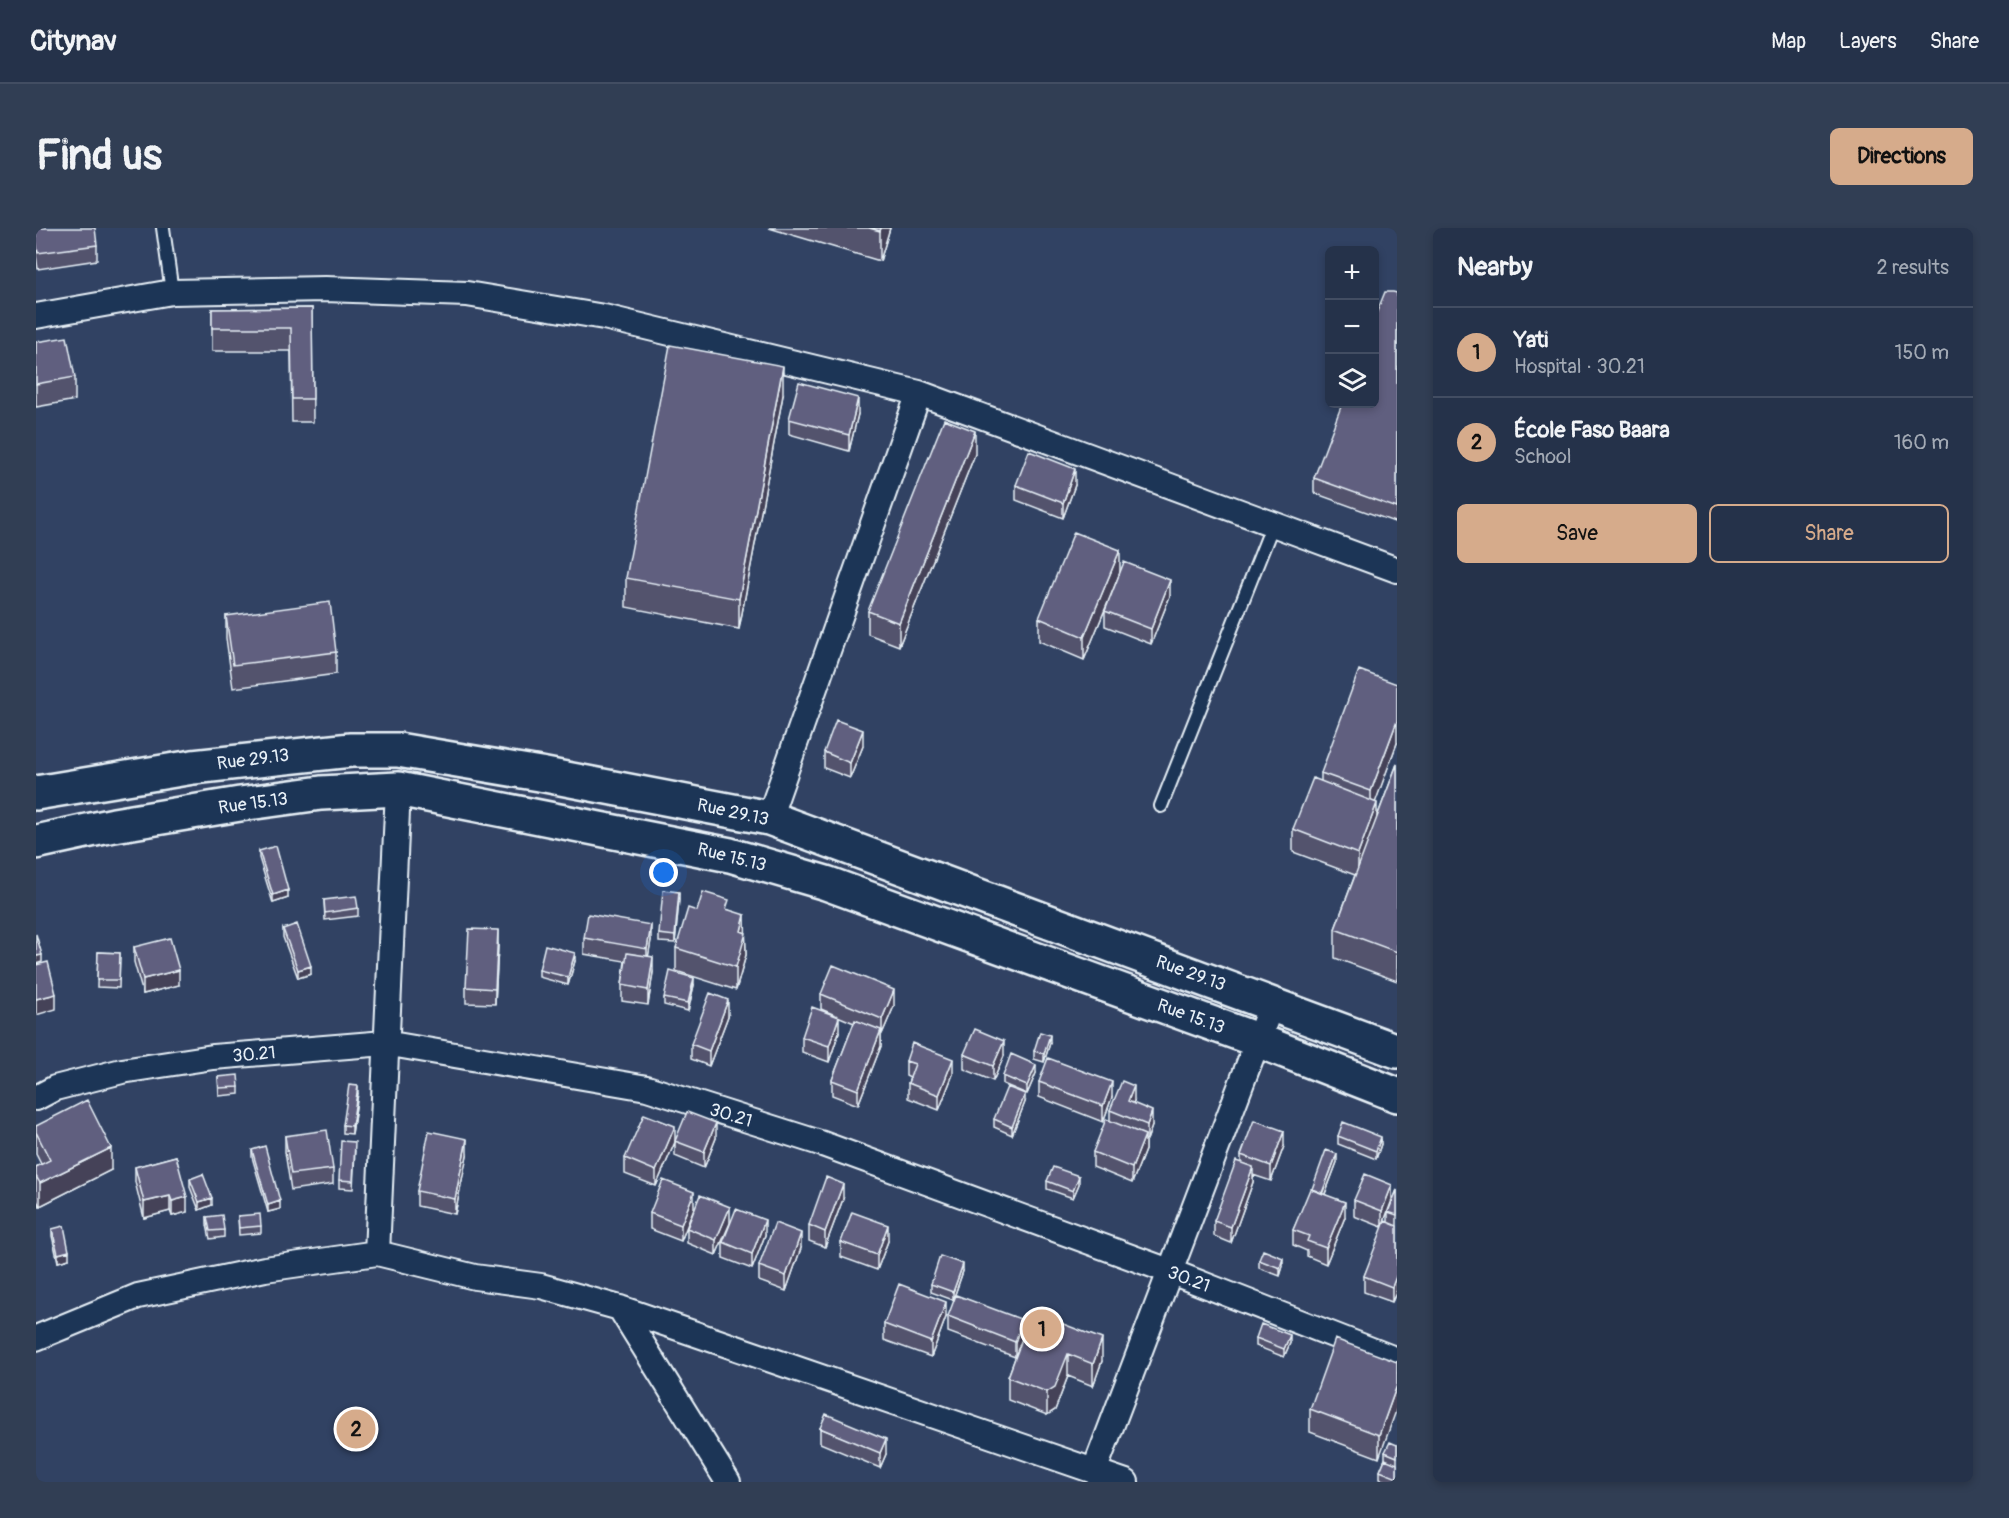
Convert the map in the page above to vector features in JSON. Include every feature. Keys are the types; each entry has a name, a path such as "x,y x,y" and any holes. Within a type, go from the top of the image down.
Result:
{"main road":[{"name":"Rue 29.13","path":"36,793 193,767 301,753 398,750 540,774 769,818 1397,1051"},
{"name":"Rue 15.13","path":"36,842 114,825 240,804 321,793 398,789 730,855 826,883 1257,1040 1397,1095"}],"street":[{"path":"36,316 172,292 325,289 467,294 604,317 919,393 1397,570"},
{"path":"769,818 919,393"},
{"path":"377,1253 398,789"},
{"path":"1095,1469 1272,1003"},
{"name":"30.21","path":"36,1098 55,1089 122,1071 213,1057 385,1043 646,1088 820,1143 1169,1271 1397,1360"},
{"path":"36,1338 138,1296 265,1269 377,1253 475,1277 540,1286 620,1308 1095,1469 1126,1482"},
{"path":"620,1308 728,1482"}],"lane":[{"path":"163,228 172,292"},
{"path":"1161,806 1273,524"}],"building":[{"path":"36,228 95,228 97,245 38,253"},
{"path":"1385,292 1397,293 1397,508 1314,478 1340,408 1379,408 1379,307"},
{"path":"312,308 313,399 292,399 291,328 212,328 212,309"},
{"path":"67,337 75,377 36,384 36,342"},
{"path":"670,345 783,366 739,599 626,578"},
{"path":"799,382 858,398 849,435 789,419"},
{"path":"944,419 975,431 899,623 868,611"},
{"path":"1029,451 1075,469 1063,503 1016,485"},
{"path":"1074,532 1120,550 1084,637 1039,618"},
{"path":"1124,562 1170,580 1151,629 1105,611"},
{"path":"330,602 336,652 233,665 226,616"},
{"path":"1359,670 1397,684 1397,721 1371,791 1321,773"},
{"path":"836,720 863,730 850,763 824,752"},
{"path":"1397,764 1397,952 1335,929"},
{"path":"1313,778 1377,803 1358,854 1293,829"},
{"path":"276,846 288,890 273,895 259,851"},
{"path":"663,890 679,892 675,936 659,934"},
{"path":"703,892 729,900 726,909 745,915 741,931 746,933 736,967 676,948 688,908 697,911"},
{"path":"356,896 358,908 325,913 324,900"},
{"path":"588,914 651,925 647,949 584,938"},
{"path":"297,924 311,966 298,970 283,929"},
{"path":"469,929 498,930 495,989 466,987"},
{"path":"36,934 42,955 36,956"},
{"path":"170,938 179,970 143,979 134,947"},
{"path":"545,945 575,953 568,977 539,970"},
{"path":"98,952 120,953 119,980 97,980"},
{"path":"627,953 653,957 648,990 622,985"},
{"path":"48,962 56,994 36,999 36,965"},
{"path":"833,965 894,990 882,1019 821,994"},
{"path":"670,971 694,978 688,1003 664,998"},
{"path":"710,993 728,1000 709,1051 691,1044"},
{"path":"812,1007 839,1017 829,1046 802,1037"},
{"path":"855,1020 881,1030 858,1090 832,1080"},
{"path":"975,1029 1004,1041 993,1066 964,1054"},
{"path":"1040,1032 1050,1035 1044,1054 1034,1051"},
{"path":"912,1043 953,1059 939,1095 908,1083 915,1064 906,1061"},
{"path":"1011,1054 1036,1065 1027,1086 1003,1076"},
{"path":"1048,1058 1112,1082 1103,1106 1039,1082"},
{"path":"238,1075 239,1087 219,1088 218,1077"},
{"path":"1122,1081 1134,1086 1128,1101 1152,1111 1147,1125 1110,1110"},
{"path":"349,1085 358,1086 352,1126 343,1125"},
{"path":"1007,1087 1025,1094 1012,1127 994,1119"},
{"path":"87,1100 111,1148 40,1183 36,1176 36,1167 50,1160 36,1132 36,1126"},
{"path":"687,1112 716,1123 704,1152 675,1141"},
{"path":"644,1114 675,1126 656,1171 625,1158"},
{"path":"1106,1119 1145,1135 1132,1168 1093,1152"},
{"path":"1254,1120 1284,1131 1271,1166 1241,1155"},
{"path":"1343,1122 1381,1137 1376,1151 1338,1136"},
{"path":"327,1130 333,1169 291,1174 285,1136"},
{"path":"429,1131 467,1139 455,1199 417,1191"},
{"path":"341,1141 355,1142 353,1181 339,1180"},
{"path":"265,1146 280,1201 268,1205 252,1150"},
{"path":"1326,1150 1337,1154 1322,1193 1312,1189"},
{"path":"176,1156 187,1197 172,1201 170,1196 144,1202 135,1167"},
{"path":"1236,1161 1253,1167 1231,1227 1214,1221"},
{"path":"1053,1167 1079,1176 1073,1191 1047,1181"},
{"path":"203,1174 212,1198 199,1202 190,1179"},
{"path":"1365,1174 1392,1185 1382,1211 1354,1200"},
{"path":"826,1177 843,1184 825,1232 809,1225"},
{"path":"663,1180 694,1192 681,1225 650,1213"},
{"path":"1310,1189 1345,1202 1326,1248 1307,1241 1309,1236 1293,1230"},
{"path":"1397,1190 1397,1215 1388,1212"},
{"path":"700,1195 730,1207 716,1240 687,1228"},
{"path":"736,1209 765,1220 752,1254 723,1242"},
{"path":"852,1212 888,1225 877,1255 841,1242"},
{"path":"260,1214 261,1226 239,1228 238,1216"},
{"path":"222,1215 224,1230 210,1231 207,1217"},
{"path":"1385,1221 1397,1226 1397,1274 1392,1287 1364,1276"},
{"path":"775,1223 801,1233 786,1276 759,1266"},
{"path":"64,1226 69,1251 58,1254 52,1229"},
{"path":"1263,1250 1283,1258 1280,1268 1259,1260"},
{"path":"940,1256 963,1264 953,1292 931,1284"},
{"path":"899,1284 946,1302 931,1342 884,1324"},
{"path":"956,1295 1023,1320 1015,1342 948,1316"},
{"path":"1032,1312 1102,1339 1093,1364 1068,1354 1055,1387 1047,1392 1008,1377"},
{"path":"1261,1324 1290,1335 1284,1349 1256,1338"},
{"path":"1335,1339 1397,1362 1397,1385 1379,1435 1310,1409"},
{"path":"826,1414 886,1439 880,1453 820,1428"},
{"path":"1390,1442 1397,1445 1397,1457 1385,1452"},
{"path":"1385,1459 1397,1464 1397,1478 1380,1471"}],"place":[{"name":"Yati","path":"1042,1329"},
{"name":"École Faso Baara","path":"356,1429"}]}
